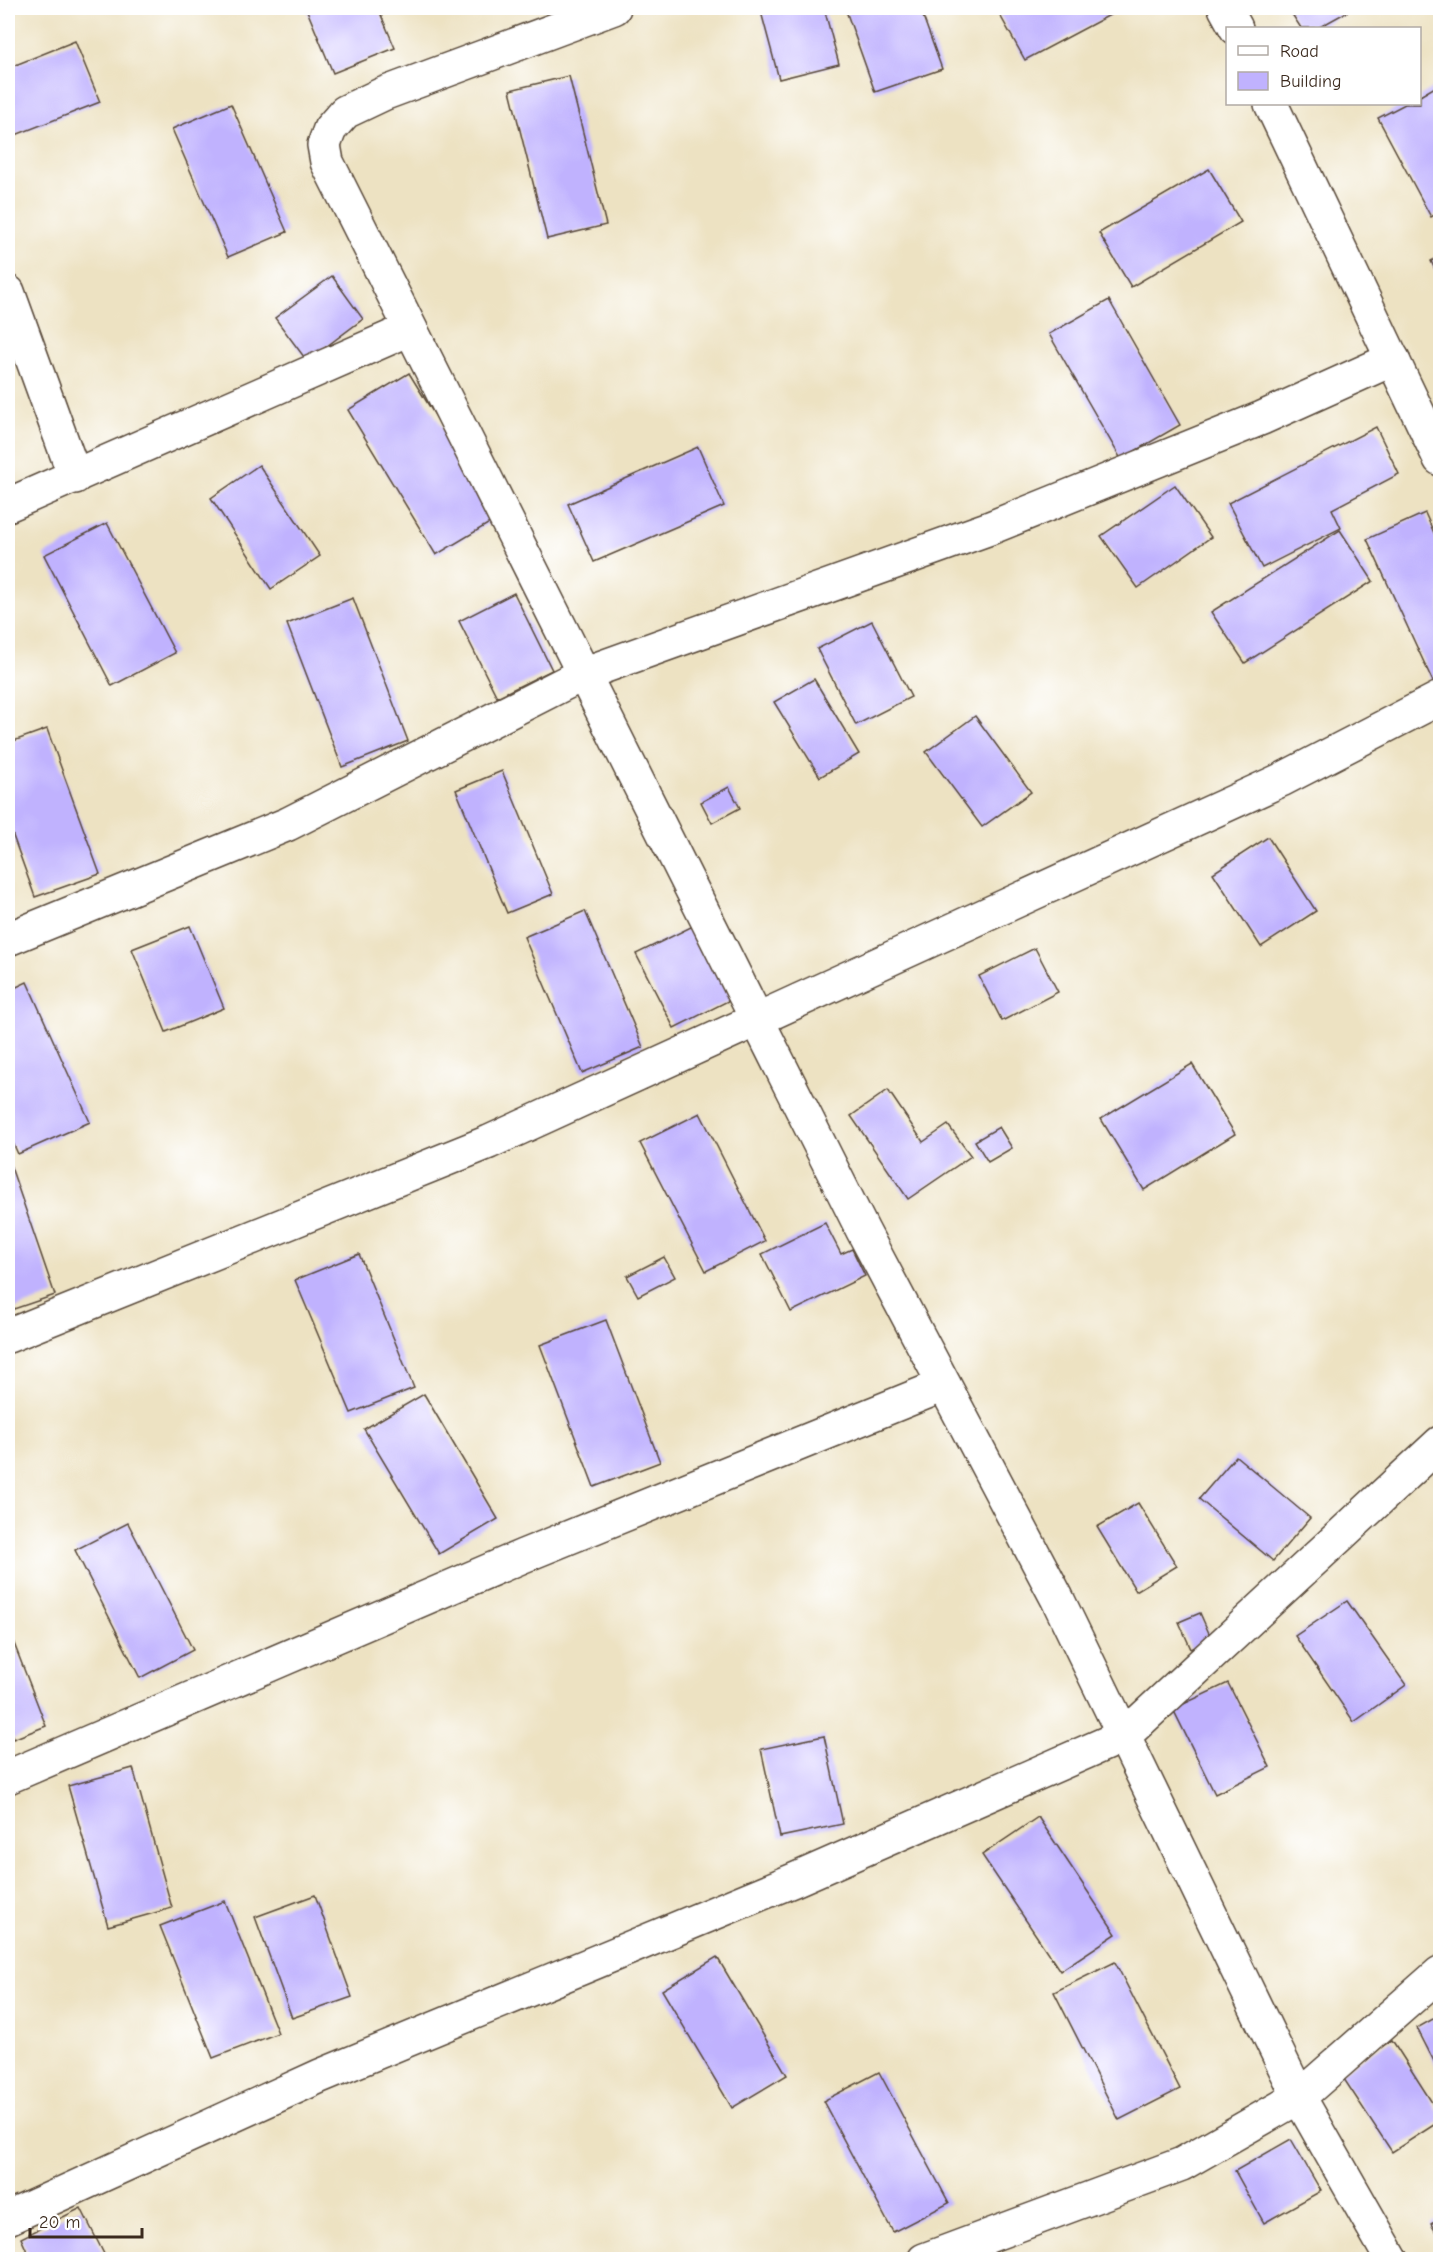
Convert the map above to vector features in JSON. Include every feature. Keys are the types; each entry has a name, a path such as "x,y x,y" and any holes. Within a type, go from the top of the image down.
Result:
{"street":[{"path":"614,8 383,94 345,112 330,129 324,145 327,162 756,1020 944,1385 1057,1598 1299,2097 1392,2259"},
{"path":"1226,8 1236,27"},
{"path":"1271,105 1440,459"},
{"path":"8,292 75,477"},
{"path":"8,506 410,329"},
{"path":"8,939 288,824 583,674 990,528 1262,418 1393,359"},
{"path":"8,1336 489,1142 1281,780 1440,698"},
{"path":"8,1778 534,1551 944,1385"},
{"path":"8,2218 320,2076 794,1880 1125,1735 1440,1443"},
{"path":"924,2259 1182,2164 1299,2097 1440,1973"}],"building":[{"path":"306,8 378,8 395,48 333,73"},
{"path":"760,8 824,8 839,64 779,79"},
{"path":"845,8 920,8 942,69 875,92"},
{"path":"996,8 1123,8 1025,60"},
{"path":"1288,8 1354,8 1320,27 1300,27"},
{"path":"1418,8 1433,8 1422,14"},
{"path":"75,41 100,102 8,138 8,68"},
{"path":"569,76 606,225 547,239 510,90"},
{"path":"1440,84 1440,212 1431,217 1378,118 1403,105 1421,105 1421,95"},
{"path":"231,104 287,232 228,257 172,129"},
{"path":"1209,169 1241,222 1131,287 1099,233"},
{"path":"1440,256 1440,280 1431,261"},
{"path":"332,276 363,319 307,361 275,318"},
{"path":"1109,300 1180,425 1121,459 1049,334"},
{"path":"409,373 498,518 436,555 348,410"},
{"path":"1376,427 1399,474 1332,509 1341,528 1262,568 1228,503"},
{"path":"698,447 724,506 594,562 568,504"},
{"path":"259,465 320,556 271,589 211,498"},
{"path":"1175,485 1211,537 1138,588 1101,536"},
{"path":"1425,513 1440,546 1440,681 1434,684 1367,539"},
{"path":"107,523 175,653 112,686 44,555"},
{"path":"1340,530 1373,581 1245,663 1211,612"},
{"path":"514,593 552,670 497,697 459,621"},
{"path":"353,598 408,741 342,767 287,624"},
{"path":"872,621 911,697 856,725 817,649"},
{"path":"814,679 859,754 820,777 774,702"},
{"path":"975,716 1031,792 982,827 926,752"},
{"path":"47,729 100,874 35,897 8,822 8,743"},
{"path":"502,771 553,894 507,913 456,790"},
{"path":"729,787 740,808 712,823 701,802"},
{"path":"1268,837 1316,911 1261,947 1213,873"},
{"path":"585,911 643,1047 582,1073 524,937"},
{"path":"695,925 732,999 674,1028 636,954"},
{"path":"190,926 224,1008 166,1032 132,949"},
{"path":"1035,948 1058,992 1002,1021 979,976"},
{"path":"27,982 90,1122 18,1154 14,1145 8,1148 8,991"},
{"path":"1192,1064 1235,1134 1144,1190 1101,1119"},
{"path":"888,1090 923,1142 948,1125 971,1156 908,1199 851,1116"},
{"path":"700,1113 765,1241 706,1271 640,1143"},
{"path":"999,1127 1012,1148 988,1162 975,1141"},
{"path":"11,1167 55,1295 8,1311 8,1169"},
{"path":"825,1223 841,1254 852,1249 865,1276 791,1312 762,1254"},
{"path":"359,1254 414,1388 351,1413 295,1280"},
{"path":"664,1257 675,1277 638,1296 627,1276"},
{"path":"606,1320 660,1462 594,1487 540,1345"},
{"path":"424,1394 498,1519 439,1554 364,1429"},
{"path":"1236,1456 1310,1518 1273,1561 1199,1499"},
{"path":"1138,1503 1177,1566 1136,1591 1097,1527"},
{"path":"128,1523 193,1650 140,1678 75,1550"},
{"path":"1347,1601 1406,1685 1354,1722 1295,1636"},
{"path":"1200,1613 1212,1640 1191,1649 1179,1622"},
{"path":"8,1628 46,1726 13,1739 8,1726"},
{"path":"1228,1683 1270,1767 1215,1794 1173,1709"},
{"path":"824,1736 843,1824 780,1837 761,1749"},
{"path":"133,1768 172,1908 108,1926 68,1786"},
{"path":"1038,1817 1116,1934 1060,1971 982,1855"},
{"path":"315,1895 352,1997 292,2018 255,1917"},
{"path":"225,1901 278,2033 213,2058 160,1926"},
{"path":"717,1957 787,2075 732,2108 662,1990"},
{"path":"1115,1962 1180,2089 1119,2120 1054,1992"},
{"path":"1440,2015 1440,2073 1417,2028"},
{"path":"1392,2040 1440,2115 1440,2121 1392,2152 1340,2073"},
{"path":"879,2072 949,2203 893,2232 823,2101"},
{"path":"1291,2139 1321,2191 1264,2223 1235,2171"},
{"path":"81,2208 107,2260 31,2260 21,2238"},
{"path":"1440,2218 1440,2239 1431,2224"}]}
